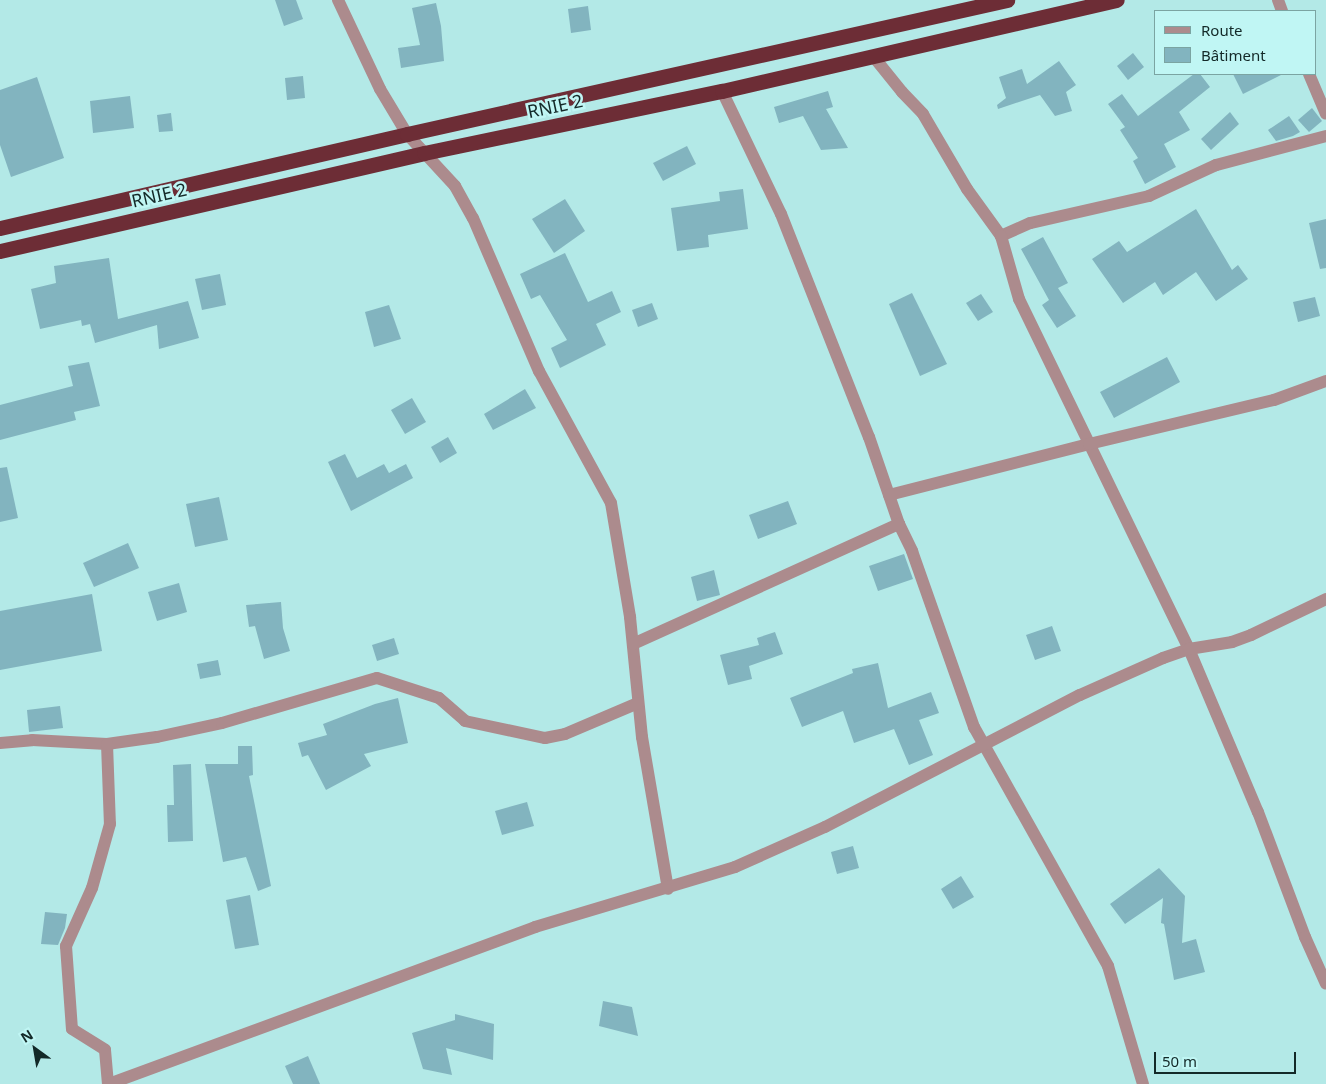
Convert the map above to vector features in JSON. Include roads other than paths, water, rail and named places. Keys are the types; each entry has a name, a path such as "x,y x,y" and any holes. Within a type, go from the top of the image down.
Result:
{"highway":[{"name":"RNIE 2","path":"0,228 988,2 1006,0"},
{"name":"RNIE 2","path":"0,252 424,153 722,91 1117,0"}],"street":[{"path":"338,0 380,89 407,134 455,186 473,218 539,371 611,503 633,644 638,703 650,789 668,889"},
{"path":"873,56 902,92 923,114 967,189 1001,236 1019,299 1189,649 1258,812 1305,937 1326,984"},
{"path":"1309,75 1326,114"},
{"path":"722,91 781,214 869,437 899,524 912,551 949,662 983,746 1083,918 1108,966 1143,1084"},
{"path":"1001,236 1030,223 1148,196 1216,165 1326,136"},
{"path":"889,495 1089,444 1274,400 1326,381"},
{"path":"633,644 899,524"},
{"path":"107,744 110,824 92,888 66,946 72,1029 105,1050 109,1084 535,927 668,889 735,867 825,827 1080,695 1163,658 1189,649 1232,642 1251,635 1326,599"},
{"path":"0,743 32,740 107,744 157,737 222,723 377,678 439,698 465,722 545,738 565,734 638,703"}]}
